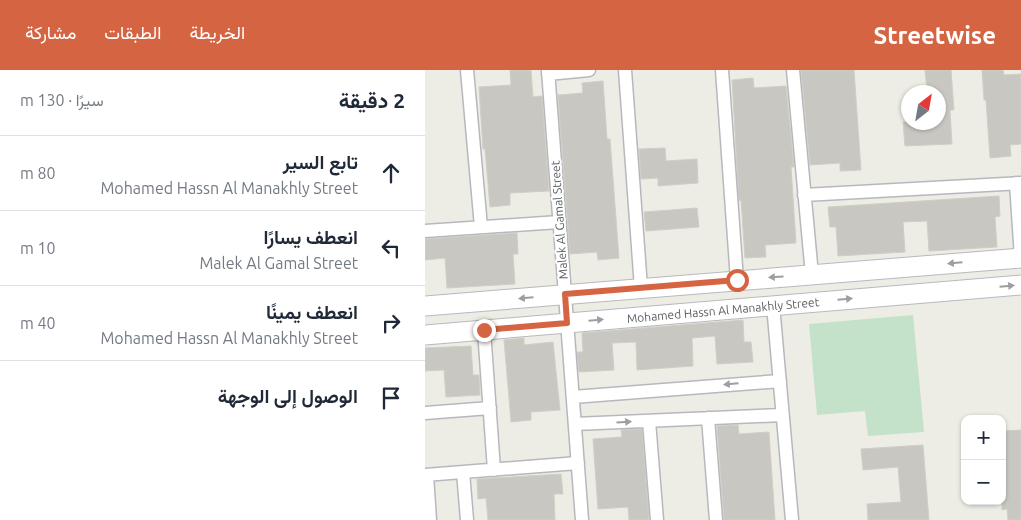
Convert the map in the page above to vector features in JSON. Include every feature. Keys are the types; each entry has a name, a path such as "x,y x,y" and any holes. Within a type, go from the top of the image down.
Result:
{"street":[{"path":"467,70 481,227"},
{"path":"548,72 589,70"},
{"path":"625,70 641,288"},
{"path":"722,70 737,280"},
{"path":"793,70 812,275"},
{"name":"Malek Al Gamal Street","path":"548,72 582,520"},
{"path":"425,306 1021,258 1019,183 805,196"},
{"path":"425,231 559,222"},
{"name":"Mohamed Hassn Al Manakhly Street","path":"425,335 1021,285"},
{"path":"773,306 792,520"},
{"path":"484,330 495,470"},
{"path":"573,397 780,380"},
{"path":"425,413 490,408"},
{"path":"575,424 783,415"},
{"path":"708,418 716,520"},
{"path":"649,421 657,520"},
{"path":"430,520 426,475 578,463"},
{"path":"463,472 467,520"}],"green space":[{"path":"913,315 924,432 868,436 865,411 817,415 809,324"}],"building":[{"path":"510,70 531,70 533,97 542,96 549,191 510,193 510,205 490,207 485,149 483,149 479,87 511,85"},
{"path":"801,70 854,70 861,170 840,171 840,163 810,165"},
{"path":"925,70 951,70 954,110 950,110 952,144 905,146 904,130 946,130 946,85 926,85"},
{"path":"982,70 1003,70 1004,75 1021,74 1021,144 1010,145 1011,156 990,158"},
{"path":"753,78 754,88 786,86 794,167 791,167 796,243 765,245 766,257 745,258 741,200 739,201 732,80"},
{"path":"603,81 607,139 610,139 619,258 598,260 597,252 570,254 558,95 583,93 582,83"},
{"path":"665,148 666,161 697,159 698,183 658,186 658,178 641,179 639,149"},
{"path":"999,196 1000,216 995,217 997,247 929,251 927,221 903,222 905,252 838,256 836,227 830,227 828,207"},
{"path":"697,208 699,227 646,231 644,212"},
{"path":"517,233 518,254 513,254 515,284 447,288 445,258 425,260 425,239"},
{"path":"743,320 744,342 751,342 753,362 717,364 715,336 692,338 693,366 637,370 636,342 612,343 614,370 579,372 577,352 583,352 582,333"},
{"path":"524,338 524,345 553,342 560,410 531,412 531,420 511,422 504,340"},
{"path":"471,346 473,375 479,375 480,395 446,397 444,370 425,371 425,348"},
{"path":"738,425 739,434 769,432 775,520 724,520 717,426"},
{"path":"642,429 649,520 629,520 628,507 598,509 593,439 622,437 621,430"},
{"path":"1021,430 1021,520 1008,520 1007,509 1002,510 1002,505 1006,505 1006,431"},
{"path":"923,445 929,520 868,520 867,504 901,502 898,467 863,470 861,449"},
{"path":"561,474 563,494 554,494 555,520 488,520 486,498 478,499 477,479"}],"route":[{"path":"484,330 567,323 565,294 737,280"}]}
